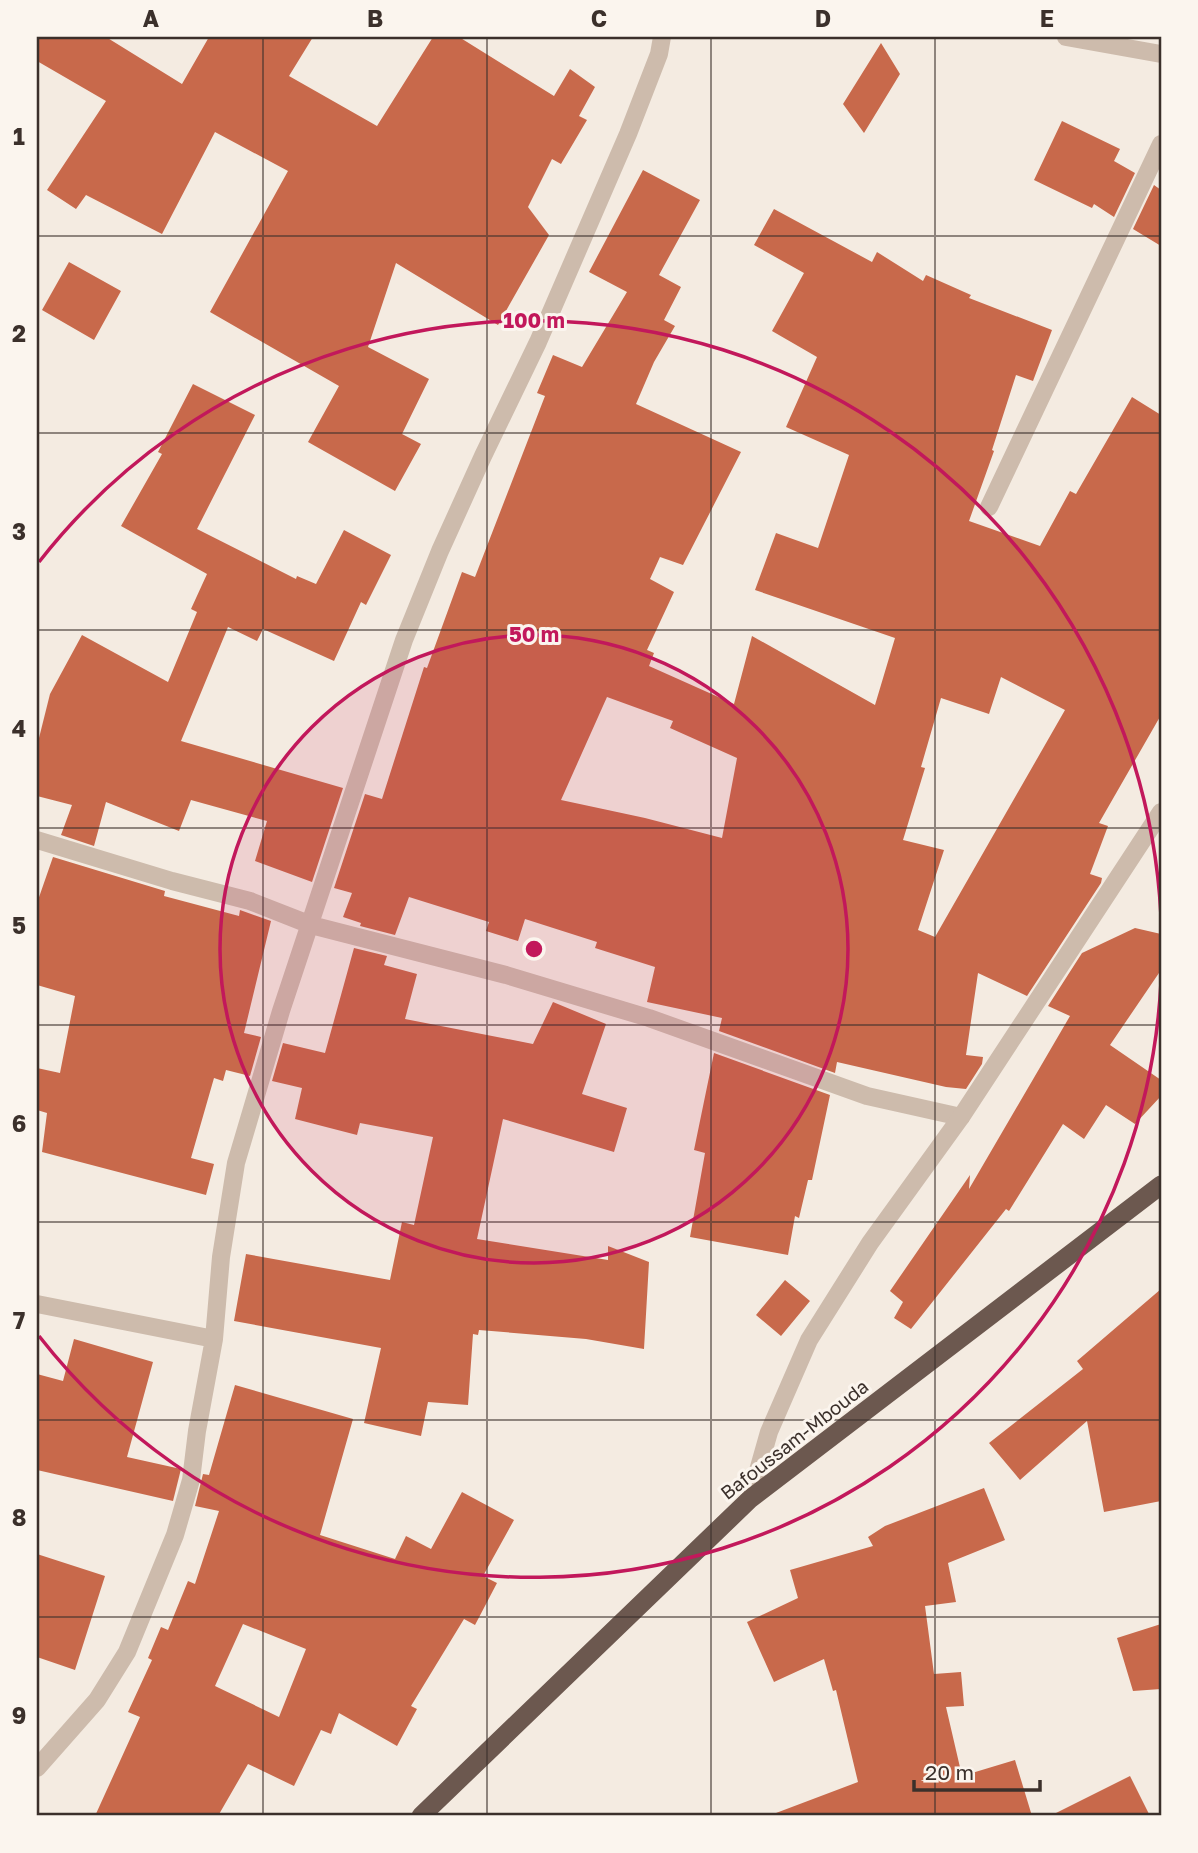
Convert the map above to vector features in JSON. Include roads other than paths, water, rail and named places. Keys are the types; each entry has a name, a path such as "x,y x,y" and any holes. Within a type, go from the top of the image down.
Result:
{"highway":[{"name":"Bafoussam-Mbouda","path":"421,1816 750,1499 1161,1185"}],"street":[{"path":"37,1768 97,1700 127,1652 175,1535 191,1480 214,1339 221,1257 236,1163 281,1011 404,640 440,551 538,342 628,134 659,54 662,37"},
{"path":"1066,37 1161,54"},
{"path":"989,506 1161,144"},
{"path":"750,1499 769,1432 809,1340 870,1243 961,1117 1161,812"},
{"path":"37,840 172,881 250,901 311,925 506,975 649,1018 867,1096 961,1117"},
{"path":"37,1304 214,1339"}]}
